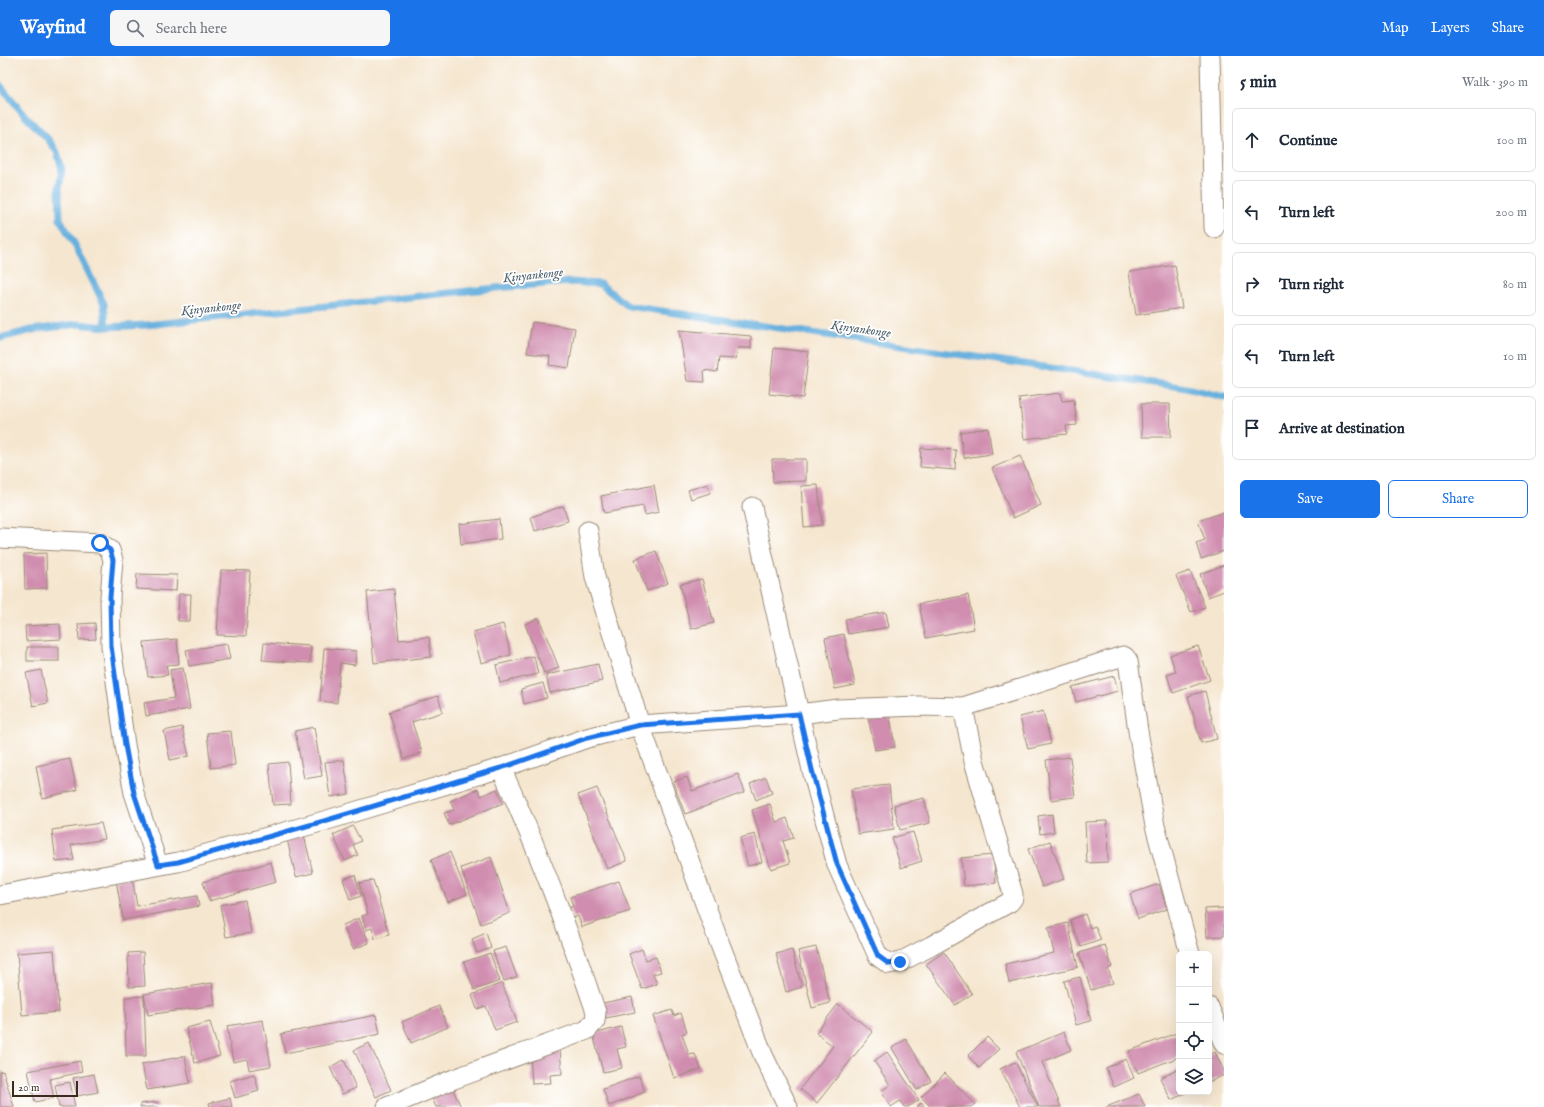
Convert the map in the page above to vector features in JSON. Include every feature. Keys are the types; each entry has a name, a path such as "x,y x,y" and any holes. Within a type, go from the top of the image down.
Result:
{"street":[{"path":"1210,56 1214,228"},
{"path":"752,507 812,770 837,864 878,956 889,964 900,962 931,946 1010,902 1013,898 974,761 963,707"},
{"path":"588,531 595,577 640,725 735,984 763,1055 788,1107"},
{"path":"0,538 100,543 110,550 113,560 110,597 111,646 125,745 134,793 158,865"},
{"path":"0,895 178,862 501,768 587,738 640,725 799,714 838,709 920,706 963,707 1120,657 1125,657 1127,659 1155,826 1189,951"},
{"path":"387,1107 468,1074 587,1030 595,1021 596,1012 575,950 522,814 501,768"},
{"path":"1212,1014 1224,1044"}],"building":[{"path":"1175,265 1182,308 1136,315 1129,272"},
{"path":"532,322 575,328 569,368 549,365 550,356 527,353"},
{"path":"679,330 751,336 751,348 738,348 736,359 719,358 717,372 704,370 705,382 687,381"},
{"path":"774,348 809,352 803,398 769,394"},
{"path":"1060,393 1062,401 1074,400 1077,425 1066,426 1067,434 1024,439 1019,398"},
{"path":"1141,404 1170,404 1171,437 1142,437"},
{"path":"988,428 992,454 964,458 960,432"},
{"path":"921,448 956,450 955,470 920,467"},
{"path":"1020,456 1041,505 1013,518 992,468"},
{"path":"772,459 806,459 806,481 773,482"},
{"path":"708,484 710,493 691,499 688,490"},
{"path":"654,485 659,512 645,515 643,506 604,513 601,496"},
{"path":"818,485 822,525 804,527 801,486"},
{"path":"563,506 568,521 535,531 531,517"},
{"path":"1224,512 1224,551 1201,559 1196,543 1205,540 1198,521"},
{"path":"499,519 501,539 461,544 459,524"},
{"path":"656,551 668,583 647,591 635,559"},
{"path":"46,553 47,588 25,589 24,554"},
{"path":"1224,565 1224,591 1208,597 1200,574"},
{"path":"221,570 250,571 246,636 217,635"},
{"path":"1190,571 1205,607 1191,612 1176,576"},
{"path":"137,574 177,575 176,591 136,589"},
{"path":"702,579 714,623 691,629 680,584"},
{"path":"394,589 399,640 429,637 431,657 374,663 367,592"},
{"path":"179,594 191,594 190,621 178,621"},
{"path":"968,595 974,629 926,638 919,604"},
{"path":"886,612 889,627 848,634 845,619"},
{"path":"539,618 559,668 544,673 525,624"},
{"path":"95,623 96,639 79,640 78,624"},
{"path":"60,624 61,639 26,641 25,626"},
{"path":"503,624 511,655 481,663 473,632"},
{"path":"844,634 855,685 835,689 825,638"},
{"path":"177,639 179,664 166,665 168,675 148,677 144,642"},
{"path":"264,643 311,646 310,663 262,660"},
{"path":"227,644 230,659 189,666 186,650"},
{"path":"1198,646 1210,680 1173,693 1167,675 1176,672 1170,655"},
{"path":"27,647 59,647 59,661 27,661"},
{"path":"324,648 356,651 355,665 340,663 337,703 320,701"},
{"path":"534,656 538,674 500,683 496,665"},
{"path":"598,664 602,681 550,693 546,675"},
{"path":"183,668 190,709 146,716 144,703 174,698 170,670"},
{"path":"41,670 48,703 33,706 26,673"},
{"path":"1114,676 1118,691 1076,702 1072,687"},
{"path":"543,683 547,698 524,704 521,689"},
{"path":"1205,691 1217,739 1201,743 1188,696"},
{"path":"438,696 443,712 412,722 422,753 404,759 389,712"},
{"path":"1043,711 1051,744 1028,749 1020,717"},
{"path":"889,713 895,747 875,750 868,717"},
{"path":"182,727 189,756 170,760 164,731"},
{"path":"314,727 322,776 304,779 295,731"},
{"path":"231,731 235,765 211,768 207,733"},
{"path":"1070,757 1075,797 1051,800 1046,760"},
{"path":"70,759 77,790 42,798 36,766"},
{"path":"344,760 349,794 330,797 325,762"},
{"path":"288,762 291,804 273,805 269,764"},
{"path":"738,774 745,792 685,814 673,782 687,777 692,791"},
{"path":"766,777 772,793 756,800 750,784"},
{"path":"889,785 894,829 858,834 851,789"},
{"path":"597,788 627,861 607,869 578,795"},
{"path":"478,789 481,796 497,789 503,803 449,825 444,813 454,810 450,801"},
{"path":"924,798 930,823 900,830 894,805"},
{"path":"770,804 776,822 787,818 794,838 783,841 790,863 771,869 752,810"},
{"path":"1052,814 1054,832 1040,834 1038,816"},
{"path":"1107,821 1108,862 1087,863 1085,822"},
{"path":"101,823 105,839 71,845 74,860 56,862 52,830"},
{"path":"353,826 361,841 353,845 358,855 345,861 333,835"},
{"path":"303,831 313,873 296,877 286,835"},
{"path":"913,832 922,861 901,868 892,838"},
{"path":"755,834 762,862 748,866 740,838"},
{"path":"1050,841 1064,879 1042,887 1028,849"},
{"path":"450,852 467,894 448,902 431,860"},
{"path":"993,855 996,883 964,886 961,858"},
{"path":"491,857 510,913 481,924 461,868"},
{"path":"271,862 276,882 209,901 203,882"},
{"path":"355,875 361,896 350,900 343,879"},
{"path":"132,877 137,906 197,896 199,906 123,920 116,880"},
{"path":"373,880 389,935 375,939 372,928 366,930 362,916 368,914 359,883"},
{"path":"619,881 630,911 582,927 578,916 573,918 569,908 573,906 570,897"},
{"path":"1159,884 1167,909 1138,919 1130,894"},
{"path":"245,900 251,933 226,937 220,905"},
{"path":"1224,908 1224,936 1207,937 1205,909"},
{"path":"1085,914 1090,928 1095,926 1101,940 1081,947 1070,920"},
{"path":"359,918 369,943 353,949 343,925"},
{"path":"1068,923 1078,967 1009,983 1005,964 1054,953 1048,928"},
{"path":"486,933 491,948 477,953 472,939"},
{"path":"1105,945 1112,967 1108,969 1113,983 1091,990 1079,953"},
{"path":"506,947 517,977 504,981 493,951"},
{"path":"816,947 830,1003 812,1008 798,951"},
{"path":"642,949 646,960 656,957 661,972 653,974 657,984 642,989 629,954"},
{"path":"54,950 59,1012 22,1015 17,953"},
{"path":"792,950 802,987 786,992 776,954"},
{"path":"143,952 145,986 129,987 128,953"},
{"path":"944,952 972,994 955,1005 926,964"},
{"path":"490,953 500,981 474,990 464,962"},
{"path":"1080,977 1091,1021 1076,1025 1064,981"},
{"path":"212,983 215,1005 148,1015 144,994"},
{"path":"502,983 517,1022 495,1030 486,1006 477,1009 472,995"},
{"path":"144,996 146,1056 126,1056 125,997"},
{"path":"632,997 635,1012 606,1018 603,1003"},
{"path":"838,1004 873,1032 817,1103 800,1089 833,1046 816,1033"},
{"path":"439,1006 448,1027 411,1043 402,1022"},
{"path":"672,1010 674,1016 681,1013 687,1032 682,1034 689,1055 695,1054 701,1069 674,1078 653,1016"},
{"path":"376,1015 380,1034 285,1053 281,1034"},
{"path":"263,1020 271,1066 249,1070 247,1059 233,1062 227,1026"},
{"path":"210,1022 220,1056 195,1063 186,1028"},
{"path":"621,1027 626,1047 617,1049 622,1068 603,1072 593,1034"},
{"path":"1064,1032 1071,1050 1042,1062 1061,1107 1039,1107 1016,1052"},
{"path":"1176,1033 1176,1058 1138,1073 1129,1051"},
{"path":"987,1037 999,1049 979,1068 968,1056"},
{"path":"906,1039 931,1081 917,1090 892,1048"},
{"path":"369,1043 391,1090 376,1097 354,1050"},
{"path":"560,1049 562,1074 550,1075 551,1083 532,1084 530,1051"},
{"path":"887,1052 919,1100 908,1107 904,1107 900,1101 891,1107 881,1091 890,1085 874,1061"},
{"path":"1215,1052 1224,1071 1224,1075 1212,1081 1212,1059 1212,1054"},
{"path":"185,1056 190,1083 147,1090 142,1064"},
{"path":"1126,1059 1134,1078 1114,1087 1106,1068"},
{"path":"344,1060 356,1088 342,1094 330,1067"},
{"path":"80,1061 82,1072 50,1079 54,1098 35,1102 28,1071"},
{"path":"1015,1062 1038,1107 1020,1107 1000,1069"},
{"path":"1176,1070 1176,1095 1182,1095 1171,1100 1160,1078"},
{"path":"3,1071 14,1107 0,1107 0,1072"},
{"path":"945,1073 975,1104 971,1107 931,1107 921,1097"},
{"path":"94,1074 98,1092 77,1096 73,1078"},
{"path":"254,1074 259,1091 235,1098 230,1081"},
{"path":"639,1076 645,1092 609,1106 603,1089"},
{"path":"70,1082 75,1107 59,1107 55,1085"},
{"path":"450,1083 461,1107 436,1107 430,1093"},
{"path":"1139,1094 1145,1107 1106,1107"},
{"path":"230,1098 232,1107 210,1107 209,1103"},
{"path":"157,1102 158,1107 140,1107 140,1104"},
{"path":"921,1103 925,1107 917,1107"}],"waterway":[{"name":"Kinyankonge","path":"0,85 26,117 48,139 57,152 62,169 59,188 60,219 74,243 104,304 106,327 146,325 496,288 570,282 600,284 628,306 1181,387 1224,397"},
{"path":"0,338 32,330 78,324 106,327"}],"route":[{"path":"100,543 110,550 113,560 110,597 111,646 125,745 134,793 158,865 178,862 324,821 501,768 587,738 640,725 799,714 837,864 878,956 889,964 900,962"}]}
